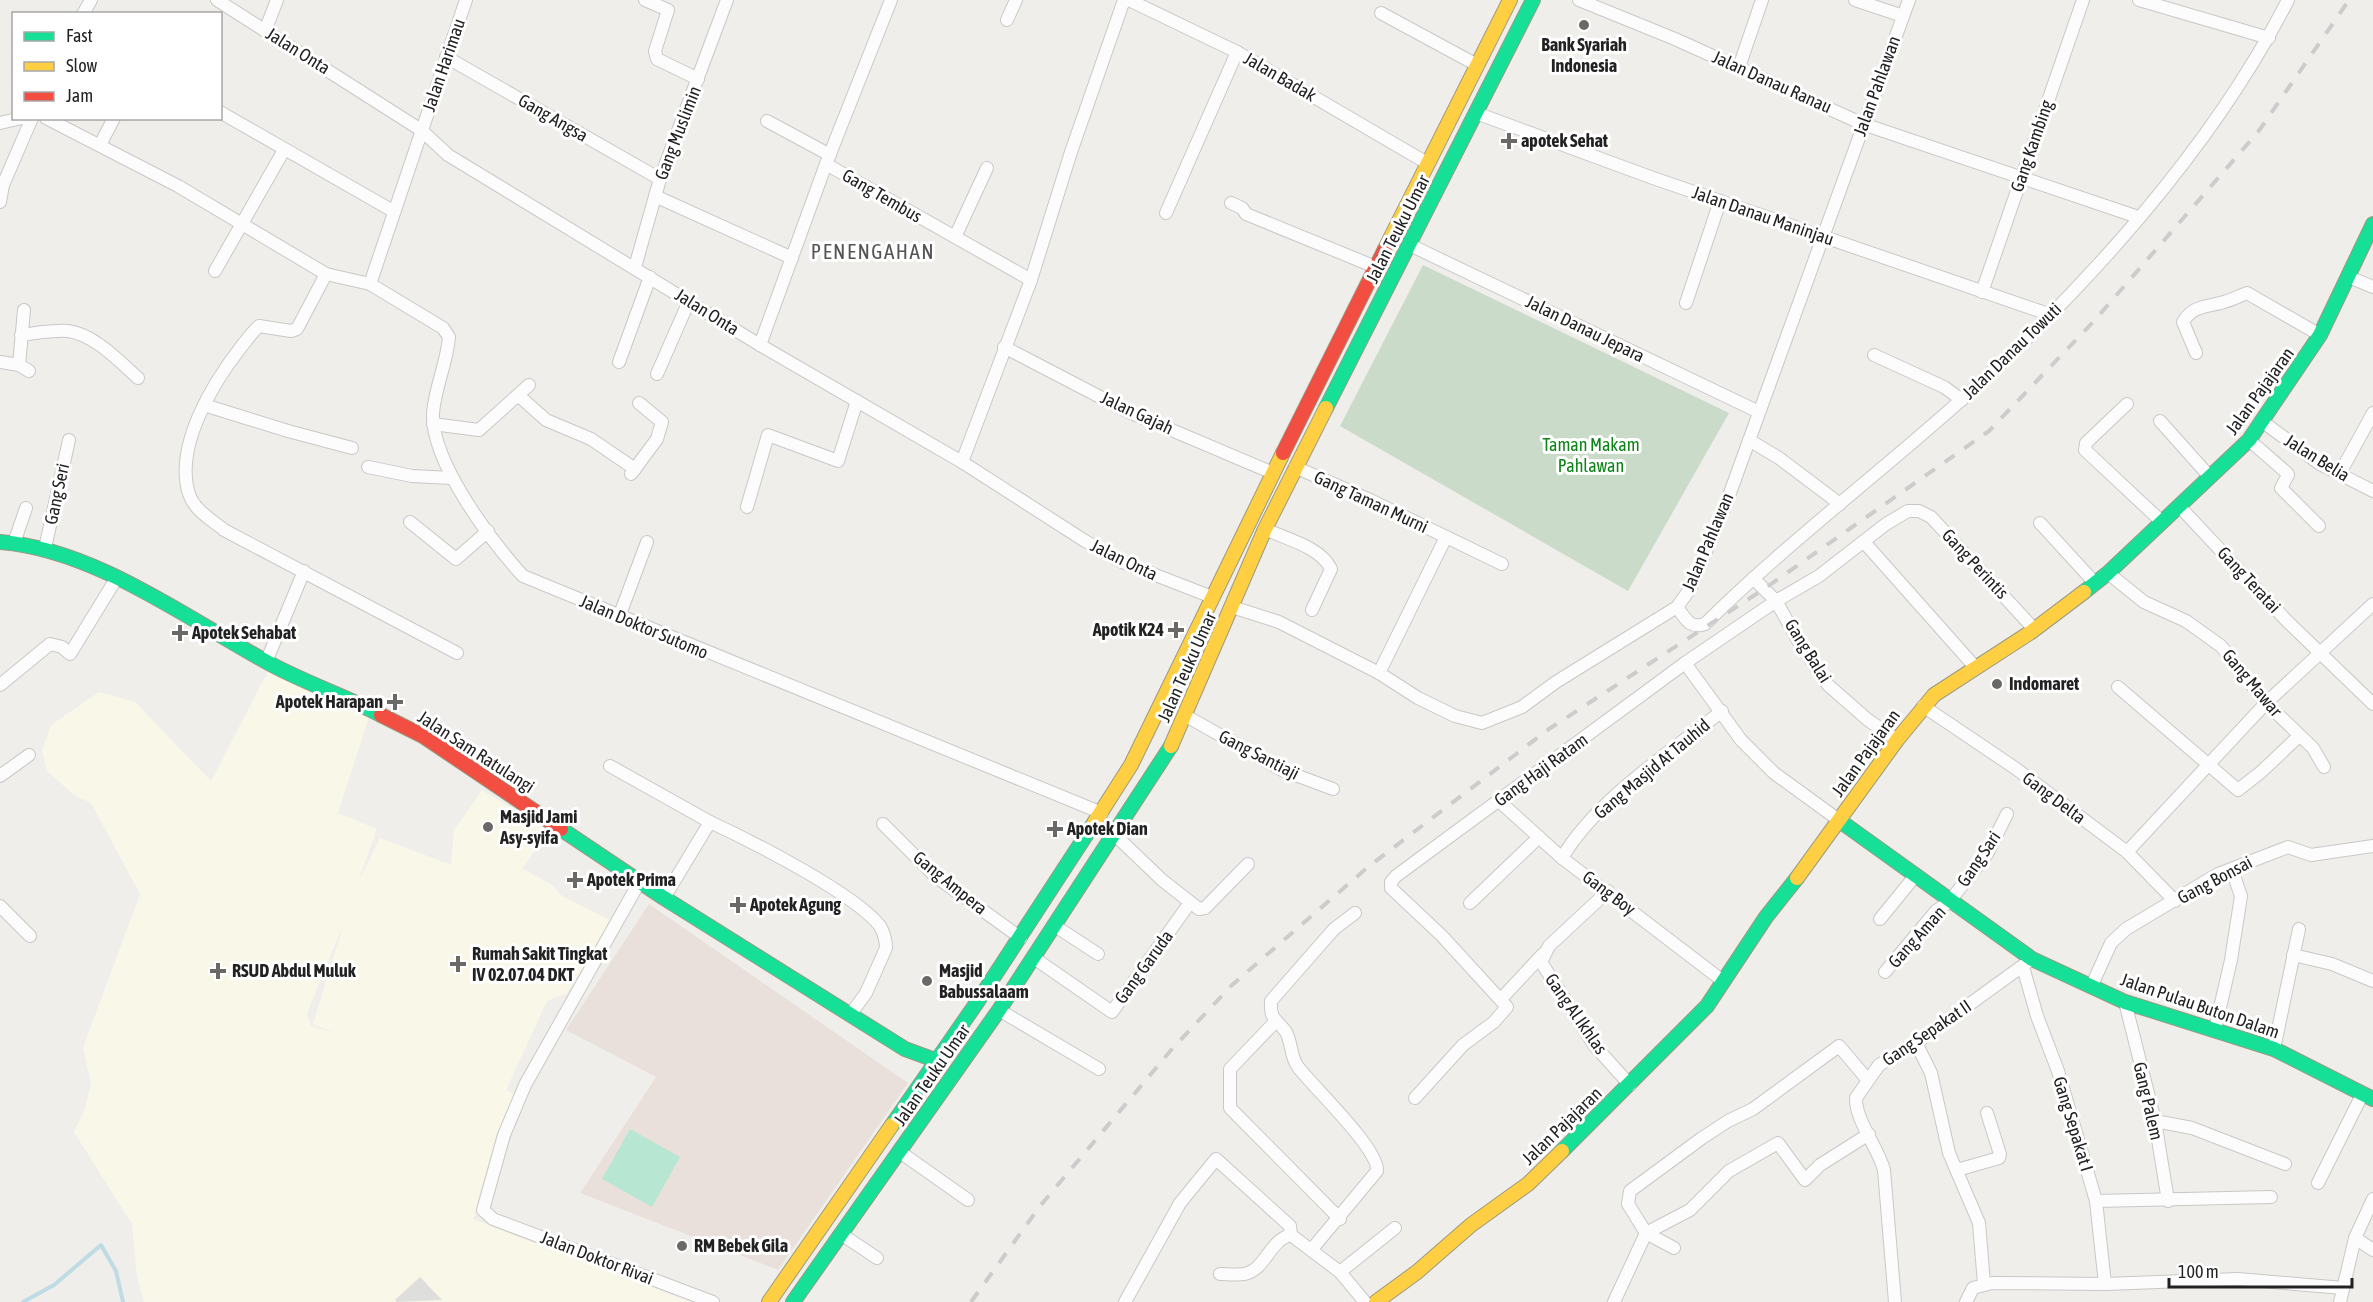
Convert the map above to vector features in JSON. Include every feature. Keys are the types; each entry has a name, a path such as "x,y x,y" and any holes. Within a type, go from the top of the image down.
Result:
{"main road":[{"name":"Jalan Teuku Umar","path":"770,1302 1021,938 1102,813 1142,746 1273,473 1378,268 1427,163 1510,0"},
{"name":"Jalan Teuku Umar","path":"793,1302 999,1011 1165,758 1186,716 1265,529 1295,467 1394,278 1533,0"},
{"name":"Jalan Pajajaran","path":"1376,1302 1417,1272 1471,1225 1528,1184 1707,1006 1766,917 1820,849 1923,706 1945,687 2034,629 2108,573 2249,441 2320,335 2373,224"},
{"path":"1378,268 1394,278"},
{"path":"1301,418 1317,424"},
{"name":"Jalan Sam Ratulangi","path":"7,542 45,548 116,579 181,610 266,662 341,694 423,736 664,898 905,1049 935,1060"},
{"name":"Jalan Pulau Buton Dalam","path":"1840,821 2027,963 2092,986 2126,1002 2274,1050 2368,1096"},
{"name":"Jalan Sam Ratulangi","path":"905,1049 925,1078"},
{"path":"911,1096 931,1109"},
{"path":"872,1152 891,1164"}],"street":[{"name":"Jalan Onta","path":"217,0 421,130 448,155 760,345 962,462 1122,562 1212,597"},
{"path":"265,32 277,0"},
{"name":"Jalan Harimau","path":"370,284 466,0"},
{"path":"645,0 668,10 655,51 657,59 698,79"},
{"name":"Gang Muslimin","path":"635,267 660,179 727,0"},
{"path":"760,345 848,106 891,0"},
{"path":"1007,20 1016,0"},
{"path":"962,462 1031,280 1071,152 1124,0"},
{"name":"Jalan Badak","path":"1129,0 1237,52 1427,163"},
{"name":"Jalan Danau Ranau","path":"1579,0 1739,67 1863,124 2020,179 2138,217"},
{"path":"1739,67 1762,0"},
{"path":"1855,0 1903,16"},
{"name":"Jalan Pahlawan","path":"1232,607 1278,622 1379,673 1455,716 1482,723 1522,707 1556,682 1677,608 1695,578 1749,440 1909,0"},
{"name":"Gang Kambing","path":"1982,292 2084,0"},
{"path":"2139,0 2269,38"},
{"name":"Jalan Danau Towuti","path":"1677,608 1690,625 1696,627 1705,624 1753,578 1962,400 2080,287 2201,138 2269,38 2288,0"},
{"path":"1381,12 1477,65"},
{"path":"1166,213 1237,52"},
{"name":"Gang Angsa","path":"446,57 660,179"},
{"path":"222,113 393,211"},
{"name":"Jalan Danau Maninjau","path":"1476,113 1720,201 2050,315"},
{"path":"0,202 1,188 31,120"},
{"path":"50,120 178,186 326,274 370,284"},
{"path":"100,145 113,120"},
{"name":"Gang Tembus","path":"767,121 955,237 1031,280"},
{"path":"215,271 284,150"},
{"path":"955,237 987,168"},
{"path":"655,196 792,258"},
{"path":"1686,303 1720,201"},
{"path":"1231,203 1242,208 1246,214 1378,268"},
{"name":"Jalan Danau Jepara","path":"1410,245 1759,412"},
{"path":"326,274 297,329 291,331 259,326 216,382 188,446 188,493 193,502 224,530 457,653"},
{"path":"619,362 650,277"},
{"path":"2349,277 2373,287"},
{"name":"Jalan Doktor Sutomo","path":"370,284 433,321 449,337 448,354 435,400 434,432 452,478 503,554 523,576 1102,813"},
{"path":"2196,353 2183,322 2189,313 2202,306 2225,302 2247,294 2320,335"},
{"path":"657,374 689,301"},
{"path":"0,362 24,368 21,334 24,310"},
{"path":"21,334 49,331 78,334 101,348 138,378"},
{"name":"Jalan Gajah","path":"1004,347 1129,412 1273,473"},
{"path":"1874,355 1944,387 1962,400"},
{"path":"433,424 476,431 484,427 529,386"},
{"path":"518,396 546,420 591,439 633,471 657,439 662,422 639,403"},
{"path":"747,507 768,435 838,461 857,401"},
{"path":"2127,404 2086,444 2085,450 2163,522"},
{"path":"204,405 352,448"},
{"path":"2340,473 2373,413"},
{"path":"2160,421 2210,477"},
{"name":"Jalan Belia","path":"2263,422 2320,464 2373,491"},
{"name":"Gang Seri","path":"45,548 69,440"},
{"path":"1749,440 1779,458 1840,504"},
{"path":"2249,441 2287,473 2281,488 2319,526"},
{"path":"368,467 400,474 452,478"},
{"name":"Gang Taman Murni","path":"1295,467 1370,500 1502,564"},
{"name":"Gang Teratai","path":"2179,506 2320,653 2373,704"},
{"path":"7,542 26,508"},
{"name":"Gang Perintis","path":"1908,512 1919,511 1931,517 2034,629"},
{"name":"Gang Haji Ratam","path":"1501,999 1442,936 1391,888 1389,883 1685,663 1776,601 1819,576 1886,524 1908,512"},
{"path":"410,522 456,559 488,531"},
{"path":"2040,523 2095,583"},
{"path":"1265,529 1314,551 1327,561 1331,569 1312,610"},
{"name":"Gang Taman Murni","path":"1379,673 1446,537"},
{"path":"620,617 647,542"},
{"path":"1864,542 1975,667"},
{"path":"266,662 304,571"},
{"name":"Gang Mawar","path":"2108,573 2144,602 2186,621 2221,646 2266,703 2315,751 2324,767"},
{"name":"Gang Balai","path":"1753,578 1776,601 1822,678 1868,720 1897,740"},
{"path":"0,685 50,644 62,647 70,654 116,579"},
{"path":"2127,852 2266,703 2373,604"},
{"path":"1685,663 1741,740 1774,773 1840,821"},
{"path":"2118,687 2208,765 2241,790 2299,736"},
{"name":"Gang Delta","path":"1923,706 2015,768 2127,852 2175,901"},
{"name":"Gang Masjid At Tauhid","path":"1562,858 1571,842 1598,811 1722,711"},
{"name":"Gang Santiaji","path":"1186,716 1282,770 1333,789"},
{"path":"0,776 29,755"},
{"path":"610,766 710,822 740,836 848,898 880,927 886,948 882,961 850,1015"},
{"name":"Gang Boy","path":"1499,801 1562,858 1723,981"},
{"name":"Gang Sari","path":"1949,902 1987,854 2007,814"},
{"path":"664,898 710,822"},
{"name":"Gang Ampera","path":"884,824 935,876 1021,938"},
{"path":"1115,835 1189,904 1199,909 1205,908 1248,864"},
{"path":"1470,903 1539,837"},
{"name":"Gang Bonsai","path":"2092,986 2116,937 2218,874 2232,870 2274,850 2288,847 2311,855 2373,846"},
{"path":"2215,1029 2231,960 2241,897 2232,870"},
{"path":"1880,919 1915,876"},
{"name":"Jalan Doktor Rivai","path":"640,881 525,1085 504,1135 483,1210 493,1219 713,1302"},
{"name":"Gang Al Ikhlas","path":"1608,891 1544,953 1541,962 1545,972 1594,1045 1630,1085"},
{"name":"Gang Aman","path":"1886,972 1936,911 1949,902"},
{"name":"Gang Garuda","path":"1034,958 1112,1012 1189,904"},
{"path":"0,906 30,936"},
{"path":"1312,1249 1340,1219 1377,1171 1378,1164 1366,1146 1296,1065 1286,1032 1275,1022 1270,1012 1271,1001 1334,929 1355,913"},
{"path":"1055,926 1098,954"},
{"path":"2274,1050 2299,929"},
{"path":"1415,1098 1463,1045 1506,1011 1506,1004 1501,999 1544,953"},
{"path":"2293,955 2332,964 2373,981"},
{"name":"Gang Sepakat II","path":"1895,1302 1887,1190 1880,1156 1856,1103 1858,1093 1879,1065 1916,1043 2027,963"},
{"name":"Gang Sepakat I","path":"2027,963 2037,1016 2058,1071 2096,1201 2105,1284"},
{"name":"Gang Palem","path":"2126,1002 2155,1122 2168,1201"},
{"path":"999,1011 1099,1069"},
{"path":"1275,1022 1230,1069 1230,1108 1340,1219"},
{"path":"1916,1043 1931,1072 1949,1153 1979,1223 1984,1284"},
{"path":"1674,1248 1646,1233 1628,1203 1630,1191 1728,1120 1753,1109 1839,1046 1867,1079"},
{"path":"2318,1183 2368,1096"},
{"path":"1957,1170 1999,1158 2000,1154 1987,1113"},
{"path":"2155,1122 2192,1128 2285,1164"},
{"path":"1614,1302 1646,1233 1690,1210 1729,1171 1775,1144 1780,1144 1805,1180 1820,1165 1869,1134"},
{"path":"900,1152 968,1200"},
{"path":"1125,1302 1180,1203 1216,1159 1290,1226 1291,1235 1340,1272 1365,1302"},
{"path":"2096,1201 2271,1197"},
{"path":"2340,1302 2355,1238 2373,1199"},
{"path":"1340,1272 1395,1228"},
{"path":"841,1234 877,1258"},
{"path":"1220,1274 1243,1274 1251,1271 1276,1243 1291,1235"},
{"path":"2355,1238 2373,1250"},
{"path":"1966,1302 1973,1287 1984,1284 2105,1284 2238,1279 2343,1288"}],"shaded area":[{"name":"RSUD Abdul Muluk","path":"268,671 369,717 338,813 377,829 358,883 380,838 451,865 454,830 482,790 550,831 522,868 552,885 562,896 612,921 567,993 547,1001 506,1090 515,1094 473,1219 690,1302 144,1302 137,1277 132,1224 74,1132 85,1109 91,1083 83,1048 140,894 91,803 74,795 47,771 42,750 51,725 99,692 135,702 211,781","holes":["344,923 313,1024 335,1033 311,1026 307,1013"]},
{"path":"649,904 908,1083 778,1270 580,1193 656,1077 566,1030"},
{"path":"420,1277 442,1300 397,1302 395,1300"}],"green space":[{"name":"Taman Makam Pahlawan","path":"1423,265 1729,413 1628,591 1340,426"},
{"path":"630,1129 680,1157 652,1207 602,1179"}],"waterway":[{"path":"23,1302 54,1285 101,1245 116,1271 123,1302"}],"railway":[{"path":"971,1302 1040,1206 1172,1049 1232,985 1368,867 1549,729 1764,589 1989,431 2094,321 2258,132 2349,0"}],"traffic: fast":[{"path":"1326,408 1533,0"},
{"path":"2084,592 2108,573 2249,440 2320,335 2373,224"},
{"path":"0,542 35,547 104,571 171,606 279,669 381,715"},
{"path":"793,1302 999,1010 1171,746"},
{"path":"1840,821 2032,959 2125,1002 2274,1049 2373,1099"},
{"path":"892,1125 978,1001 1094,823"},
{"path":"561,829 664,898 905,1049 935,1060"},
{"path":"1562,1151 1707,1006 1766,917 1797,878"}],"traffic: slow":[{"path":"1385,249 1510,0"},
{"path":"1171,746 1265,529 1326,408"},
{"path":"1094,823 1131,765 1283,453"},
{"path":"1797,878 1897,740 1934,695 2031,632 2084,592"},
{"path":"769,1302 892,1125"},
{"path":"1376,1302 1417,1272 1471,1225 1528,1184 1562,1151"}],"traffic: jam":[{"path":"1283,453 1385,249"},
{"path":"381,715 423,736 561,829"}],"place":[{"name":"Bank Syariah Indonesia","path":"1584,25"},
{"name":"apotek Sehat","path":"1509,141"},
{"name":"Apotik K24","path":"1176,630"},
{"name":"Apotek Sehabat","path":"180,633"},
{"name":"Indomaret","path":"1997,684"},
{"name":"Apotek Harapan","path":"395,702"},
{"name":"Masjid Jami Asy-syifa","path":"488,827"},
{"name":"Apotek Dian","path":"1055,829"},
{"name":"Apotek Prima","path":"575,880"},
{"name":"Apotek Agung","path":"738,905"},
{"name":"Rumah Sakit Tingkat IV 02.07.04 DKT","path":"458,964"},
{"name":"RSUD Abdul Muluk","path":"218,971"},
{"name":"Masjid Babussalaam","path":"927,981"},
{"name":"RM Bebek Gila","path":"682,1246"}],"district":[{"name":"PENENGAHAN","path":"873,252"}]}
